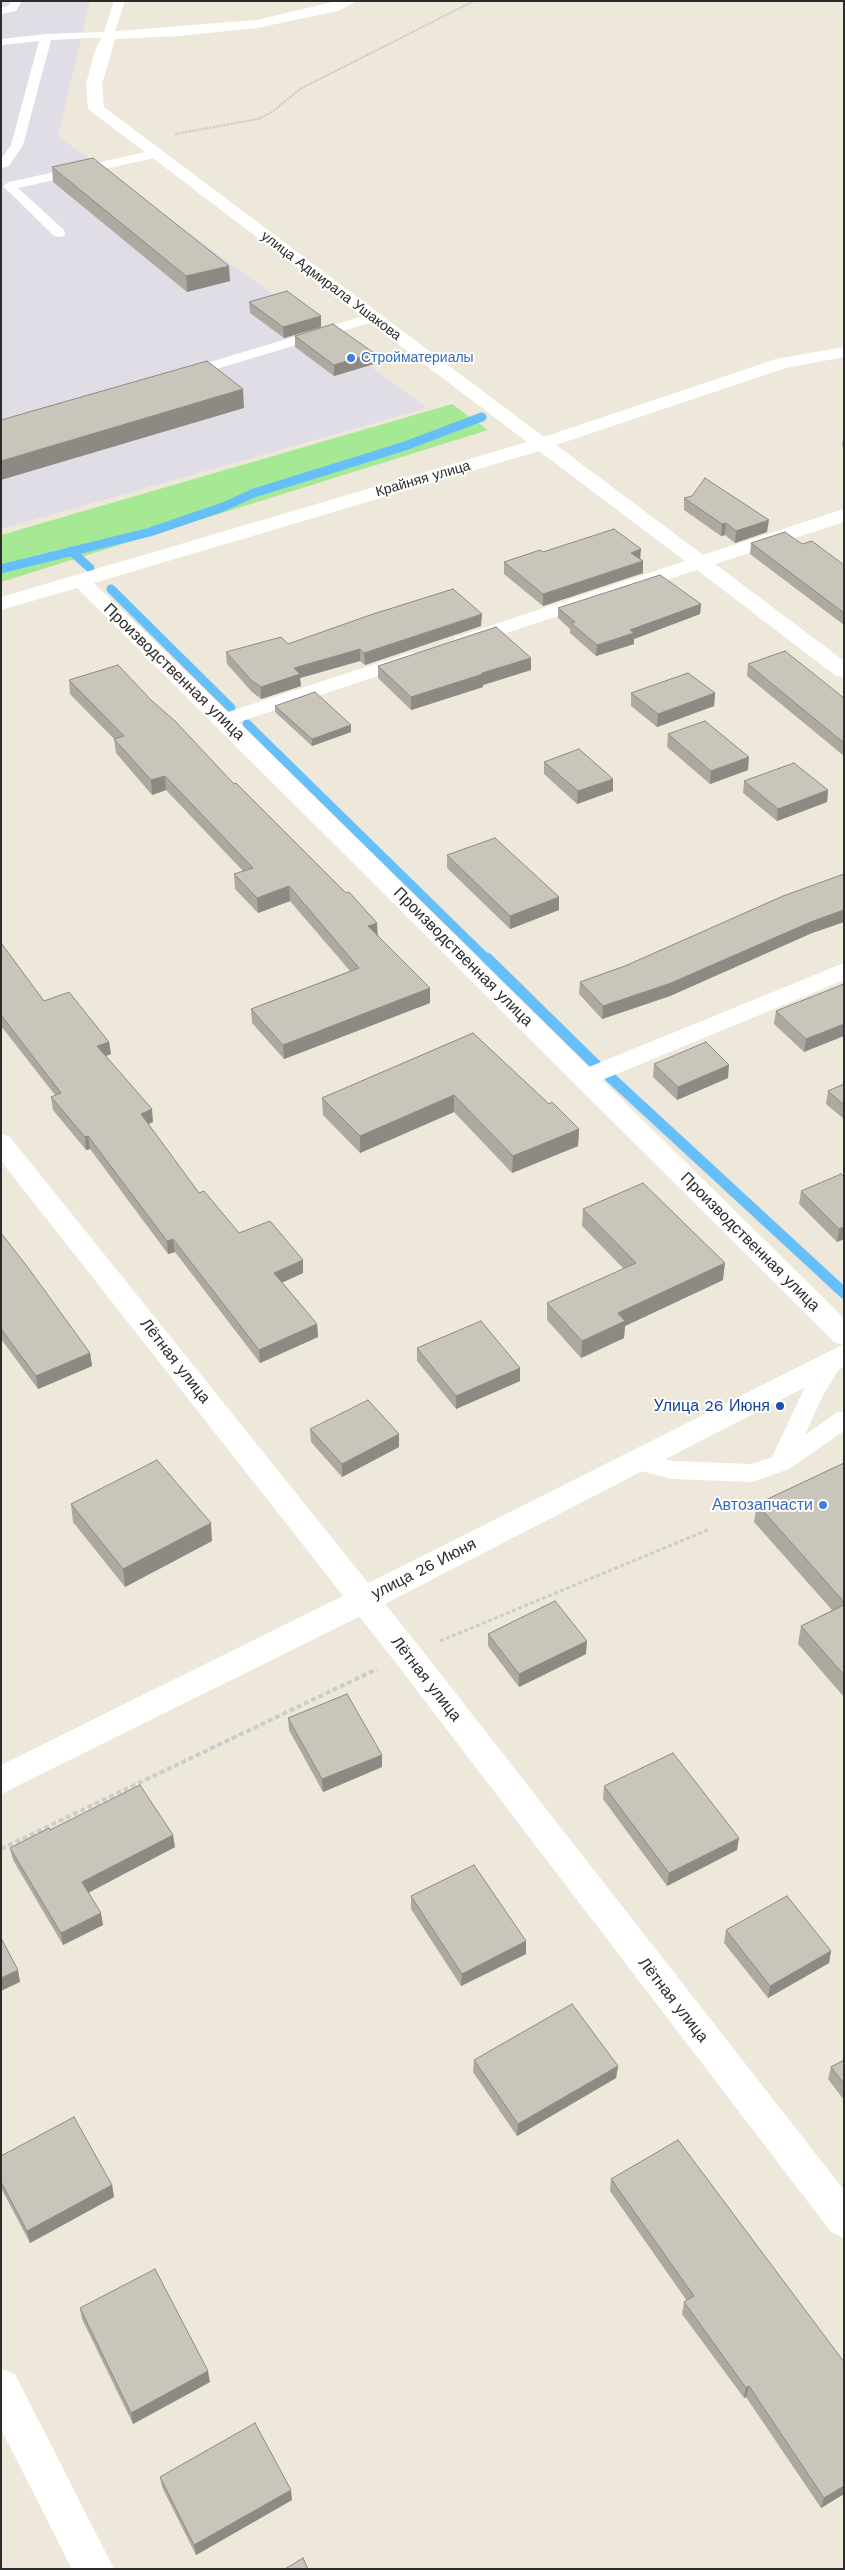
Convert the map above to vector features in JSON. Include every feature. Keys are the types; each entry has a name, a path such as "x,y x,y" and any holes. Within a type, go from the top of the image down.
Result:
{"street":[{"path":"109,35 179,32 257,24 333,8 350,1"},
{"name":"улица Адмирала Ушакова","path":"109,35 102,51 94,84 96,109 699,564 844,671"},
{"name":"Крайняя улица","path":"1,604 541,444 782,363 844,352"},
{"path":"224,720 699,564 844,514"},
{"name":"Производственная улица","path":"80,580 585,1078 840,1350"},
{"path":"585,1078 844,971"},
{"name":"Лётная улица","path":"1,1143 407,1654 844,2220"},
{"name":"улица 26 Июня","path":"1,1780 364,1600 633,1461 840,1350"},
{"path":"1,2388 94,2569"}],"lane":[{"path":"1,11 12,9 17,1"},
{"path":"1,42 46,37 109,35 120,1"},
{"path":"1,164 5,162 17,144 46,37"},
{"path":"1,145 17,144"},
{"path":"59,233 9,186 155,154"},
{"path":"169,379 374,317"},
{"path":"781,1463 813,1393 840,1350"},
{"path":"633,1461 673,1470 752,1473 781,1463 844,1419"}],"path":[{"path":"137,141 258,119 272,112 300,89 474,1"},
{"path":"1,1849 407,1654 710,1529"}],"shaded area":[{"path":"1,1 90,1 58,136 427,408 1,529"}],"green space":[{"path":"452,404 488,430 1,582 1,535"}],"building":[{"path":"93,158 229,266 186,276 52,167"},
{"path":"287,291 321,316 283,327 249,302"},
{"path":"333,324 374,353 334,365 295,336"},
{"path":"207,361 243,389 1,461 1,420"},
{"path":"705,478 769,520 736,531 726,523 722,524 684,498 692,496"},
{"path":"614,529 641,549 631,553 643,561 543,594 504,562 540,550 543,552"},
{"path":"785,532 802,544 812,541 844,565 844,613 751,543"},
{"path":"660,575 701,604 630,630 634,633 597,645 571,623 575,622 558,608"},
{"path":"453,589 482,614 364,653 360,649 294,668 300,674 261,687 251,680 226,652 281,637 288,644 373,614"},
{"path":"496,627 531,658 411,697 378,666"},
{"path":"785,651 844,698 844,743 748,664"},
{"path":"118,665 151,700 175,721 234,784 236,783 346,893 349,892 377,923 368,926 430,988 283,1045 251,1009 359,968 289,886 257,898 234,874 253,868 165,776 151,780 114,739 124,736 69,680"},
{"path":"688,673 715,693 658,714 631,693"},
{"path":"315,692 351,725 312,739 275,706"},
{"path":"705,721 749,757 711,771 668,734"},
{"path":"579,749 613,779 578,791 544,762"},
{"path":"794,763 828,790 778,809 744,781"},
{"path":"495,838 559,897 510,916 447,855"},
{"path":"844,874 844,910 813,921 671,983 603,1006 580,982 625,966 783,896"},
{"path":"1,943 44,1001 69,992 109,1042 97,1046 152,1109 141,1114 199,1193 204,1191 239,1233 270,1221 303,1260 274,1273 317,1324 259,1350 173,1239 167,1241 88,1136 85,1137 51,1097 61,1093 1,1015"},
{"path":"844,984 844,1024 806,1039 776,1011"},
{"path":"473,1033 549,1104 552,1102 579,1129 513,1156 454,1095 360,1136 322,1098"},
{"path":"706,1042 729,1065 678,1087 654,1064"},
{"path":"844,1084 844,1105 828,1091"},
{"path":"841,1174 844,1177 844,1227 839,1229 801,1191"},
{"path":"643,1183 725,1263 618,1313 625,1321 582,1341 547,1303 636,1263 583,1209"},
{"path":"1,1233 90,1353 36,1376 1,1329"},
{"path":"481,1321 520,1368 456,1396 417,1348"},
{"path":"368,1400 399,1434 342,1464 310,1429"},
{"path":"157,1460 211,1523 123,1569 71,1504"},
{"path":"844,1463 844,1602 757,1504"},
{"path":"555,1601 587,1641 519,1674 488,1634"},
{"path":"844,1605 844,1675 801,1626"},
{"path":"347,1694 382,1755 322,1779 288,1718"},
{"path":"673,1753 739,1838 669,1873 604,1786"},
{"path":"140,1785 173,1835 82,1882 101,1913 61,1933 10,1848"},
{"path":"474,1865 526,1941 462,1974 411,1896"},
{"path":"787,1896 831,1951 770,1986 726,1930"},
{"path":"1,1938 18,1970 1,1978"},
{"path":"572,2004 618,2066 518,2124 474,2060"},
{"path":"844,2060 844,2084 831,2067"},
{"path":"74,2117 112,2185 27,2231 1,2182 1,2156"},
{"path":"678,2140 844,2362 844,2486 824,2498 749,2386 746,2388 684,2302 694,2296 611,2179"},
{"path":"155,2269 208,2371 131,2413 80,2308"},
{"path":"255,2423 291,2490 194,2545 160,2477"},
{"path":"303,2558 308,2569 285,2569"}],"waterway":[{"path":"72,551 150,532 223,507 254,493 405,446 482,417 478,418"},
{"path":"1,569 72,551"},
{"path":"72,551 90,568"},
{"path":"111,589 231,708"},
{"path":"247,724 488,960"},
{"path":"487,958 597,1066"},
{"path":"610,1077 844,1293"}],"place":[{"name":"Стройматериалы","path":"351,358"},
{"name":"Улица 26 Июня","path":"780,1406"},
{"name":"Автозапчасти","path":"823,1505"}]}
